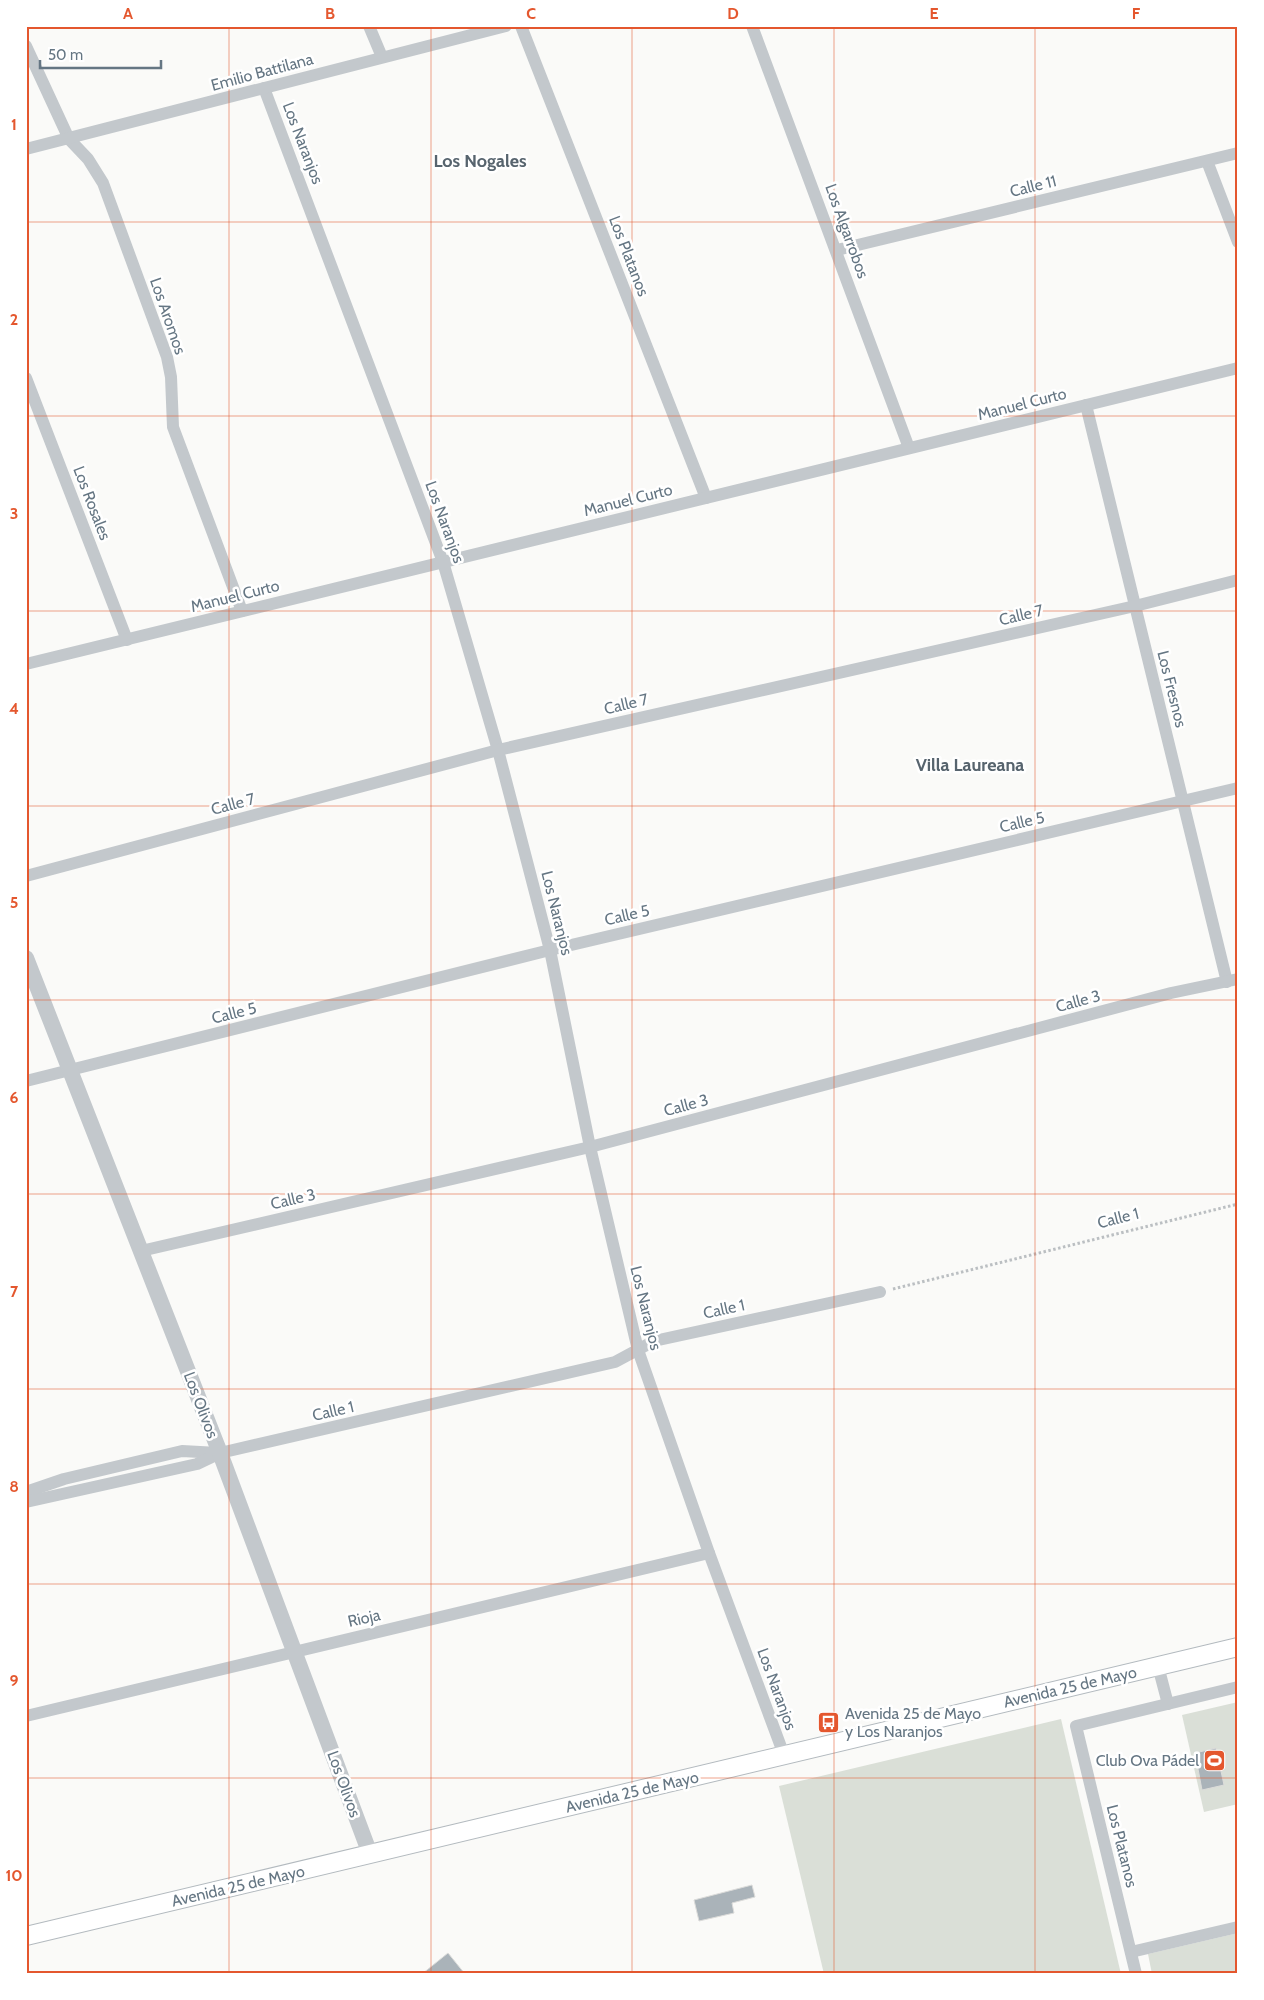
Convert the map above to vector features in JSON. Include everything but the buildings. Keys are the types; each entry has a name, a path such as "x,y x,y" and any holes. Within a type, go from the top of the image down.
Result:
{"main road":[{"name":"Avenida 25 de Mayo","path":"26,1936 1238,1647"}],"street":[{"path":"370,26 382,57"},
{"name":"Emilio Battilana","path":"26,149 506,26"},
{"name":"Los Platanos","path":"521,26 706,498"},
{"name":"Los Algarrobos","path":"752,26 909,448"},
{"name":"Los Aromos","path":"26,46 69,139 88,158 103,183 167,357 171,377 173,427 242,612"},
{"name":"Los Naranjos","path":"264,88 443,562 498,750 550,950 590,1147 638,1350 708,1552 784,1755"},
{"name":"Calle 11","path":"836,250 1238,153"},
{"path":"1207,161 1238,242"},
{"name":"Manuel Curto","path":"26,664 1238,368"},
{"name":"Los Rosales","path":"26,378 127,640"},
{"name":"Los Fresnos","path":"1086,405 1183,801 1232,980"},
{"name":"Calle 7","path":"26,876 498,750 1135,606 1238,580"},
{"name":"Calle 5","path":"26,1081 550,950 1238,788"},
{"name":"Los Olivos","path":"26,958 220,1454 370,1854"},
{"name":"Calle 3","path":"141,1251 590,1147 1170,993 1232,980"},
{"name":"Calle 1","path":"26,1499 197,1464 220,1454 615,1362 654,1341 880,1292"},
{"name":"Rioja","path":"26,1716 708,1552"},
{"path":"1158,1666 1168,1704 1238,1687"},
{"name":"Los Platanos","path":"1136,1974 1076,1726 1168,1704"},
{"path":"1131,1952 1238,1927"}],"path":[{"name":"Calle 1","path":"880,1292 1238,1204"}],"shaded area":[{"name":"Club Ova Pádel","path":"1238,1702 1238,1804 1204,1812 1182,1715"},
{"path":"1061,1719 1121,1974 824,1974 779,1786"},
{"path":"1238,1933 1238,1974 1152,1974 1148,1954"}],"place":[{"name":"Avenida 25 de Mayo y Los Naranjos","path":"829,1722"},
{"name":"Club Ova Pádel","path":"1215,1760"}],"district":[{"name":"Los Nogales","path":"480,161"},
{"name":"Villa Laureana","path":"970,765"}]}
